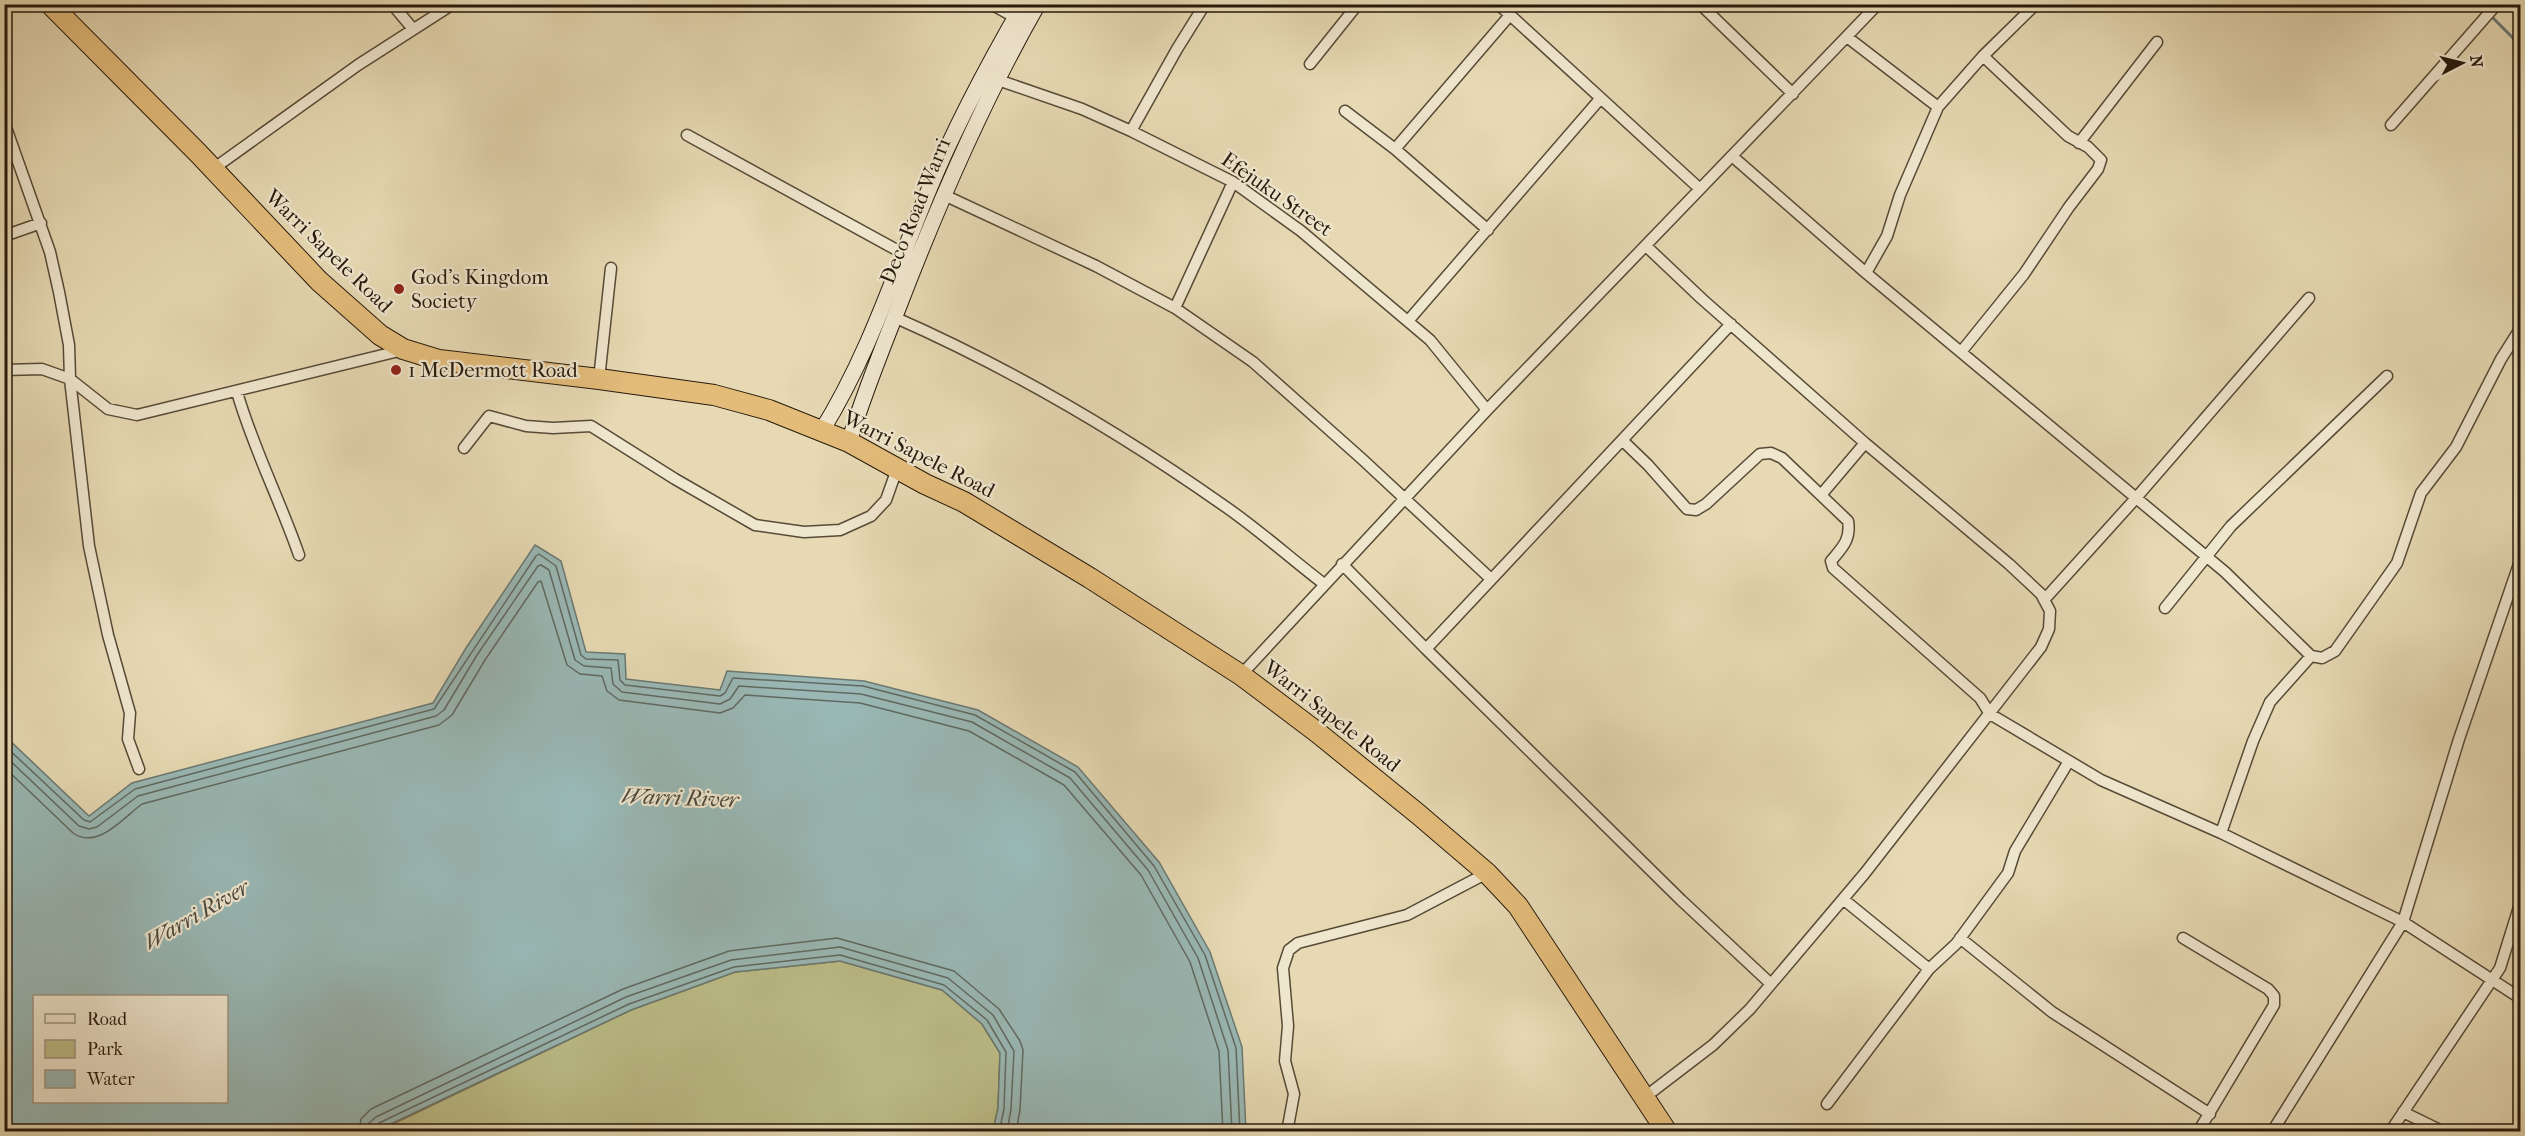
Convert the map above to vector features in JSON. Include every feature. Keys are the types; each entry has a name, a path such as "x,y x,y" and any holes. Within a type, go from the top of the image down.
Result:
{"highway":[{"name":"Warri Sapele Road","path":"50,4 213,169 319,281 380,334 403,349 439,360 714,395 769,410 849,442 964,502 1090,578 1241,675 1318,733 1487,873 1518,906 1667,1131"}],"main road":[{"name":"Deco Road Warri","path":"821,432 852,379 883,310 952,135 1022,15 1038,4"},
{"name":"Deco Road Warri","path":"849,442 894,317 965,143 998,80 1022,15"}],"street":[{"path":"392,4 413,29"},
{"path":"213,169 358,65 453,4"},
{"path":"992,4 1022,15"},
{"path":"1131,131 1205,4"},
{"path":"1310,64 1358,4"},
{"path":"1498,4 1700,189"},
{"path":"1700,4 1793,94"},
{"path":"1241,675 1487,410 1878,4"},
{"path":"1866,273 1887,236 1900,195 1938,106 1983,56 2036,4"},
{"path":"2391,125 2497,4"},
{"path":"1395,149 1509,15"},
{"path":"1847,37 1938,106"},
{"path":"2079,143 2157,42"},
{"path":"1961,352 2024,274 2069,207 2098,169 2101,160 2099,156 2068,136 1983,56"},
{"name":"Efejuku Street","path":"998,80 1082,109 1233,182 1301,231 1431,340 1487,410"},
{"path":"1408,321 1600,99"},
{"path":"1345,111 1395,149 1488,230"},
{"path":"4,122 50,252 69,345 70,379 89,546 108,635 130,713 128,739 139,769"},
{"path":"687,135 904,254"},
{"path":"1732,156 1866,273 2225,572 2311,656 2322,658 2335,651 2397,563 2421,493 2456,447 2501,359 2520,329"},
{"path":"1175,308 1233,182"},
{"path":"944,195 1096,267 1175,308 1253,362 1491,579"},
{"path":"4,236 40,223"},
{"path":"1645,1097 1713,1045 1750,1009 1843,899 1941,779 2041,647 2049,629 2050,611 2044,600 2009,564 1865,443 1646,246"},
{"path":"599,379 611,268"},
{"path":"2044,600 2136,498 2309,298"},
{"path":"894,317 951,342 1048,392 1137,447 1225,506 1324,584"},
{"path":"1426,649 1731,324"},
{"path":"4,370 42,369 70,379 108,409 137,416 403,349"},
{"path":"2166,608 2231,526 2387,376"},
{"path":"237,392 262,466 281,504 299,555"},
{"path":"464,448 489,416 553,429 591,426 675,479 755,525 804,532 840,530 871,516 886,500 897,469"},
{"path":"1622,440 1687,509 1696,510 1706,504 1760,454 1771,453 1782,458 1848,521 1850,534 1847,542 1832,561 1833,568 1980,698 1990,714 2101,780 2221,832 2403,922 2520,998"},
{"path":"1821,495 1865,443"},
{"path":"2272,1131 2403,922 2459,739 2520,561"},
{"path":"1342,564 1681,900 1771,984"},
{"path":"2221,832 2253,741 2270,702 2311,656"},
{"path":"1827,1104 1929,969 1960,938 2008,873 2015,851 2069,761"},
{"path":"1287,1131 1294,1094 1285,1061 1288,1026 1283,968 1289,950 1298,943 1324,935 1407,915 1487,873"},
{"path":"1843,899 1929,969"},
{"path":"2390,1131 2500,968 2520,904"},
{"path":"1960,938 2052,1012 2210,1114"},
{"path":"2183,938 2268,989 2274,996 2274,1005 2198,1131"},
{"path":"2403,1112 2444,1131"}],"green space":[{"path":"840,961 942,990 982,1024 1000,1053 998,1108 993,1131 376,1132 631,1010 735,972"}],"water":[{"name":"Warri River","path":"535,545 561,561 586,652 625,654 626,679 720,690 727,671 864,681 978,710 1078,767 1159,862 1210,952 1242,1047 1246,1131 993,1131 998,1108 1000,1053 982,1024 942,990 840,961 735,972 631,1010 376,1131 5,1131 5,736 89,816 132,783 433,703 466,648"}],"waterway":[{"path":"2479,4 2520,45"}],"place":[{"name":"God's Kingdom Society","path":"399,289"},
{"name":"1 McDermott Road","path":"396,370"}]}
